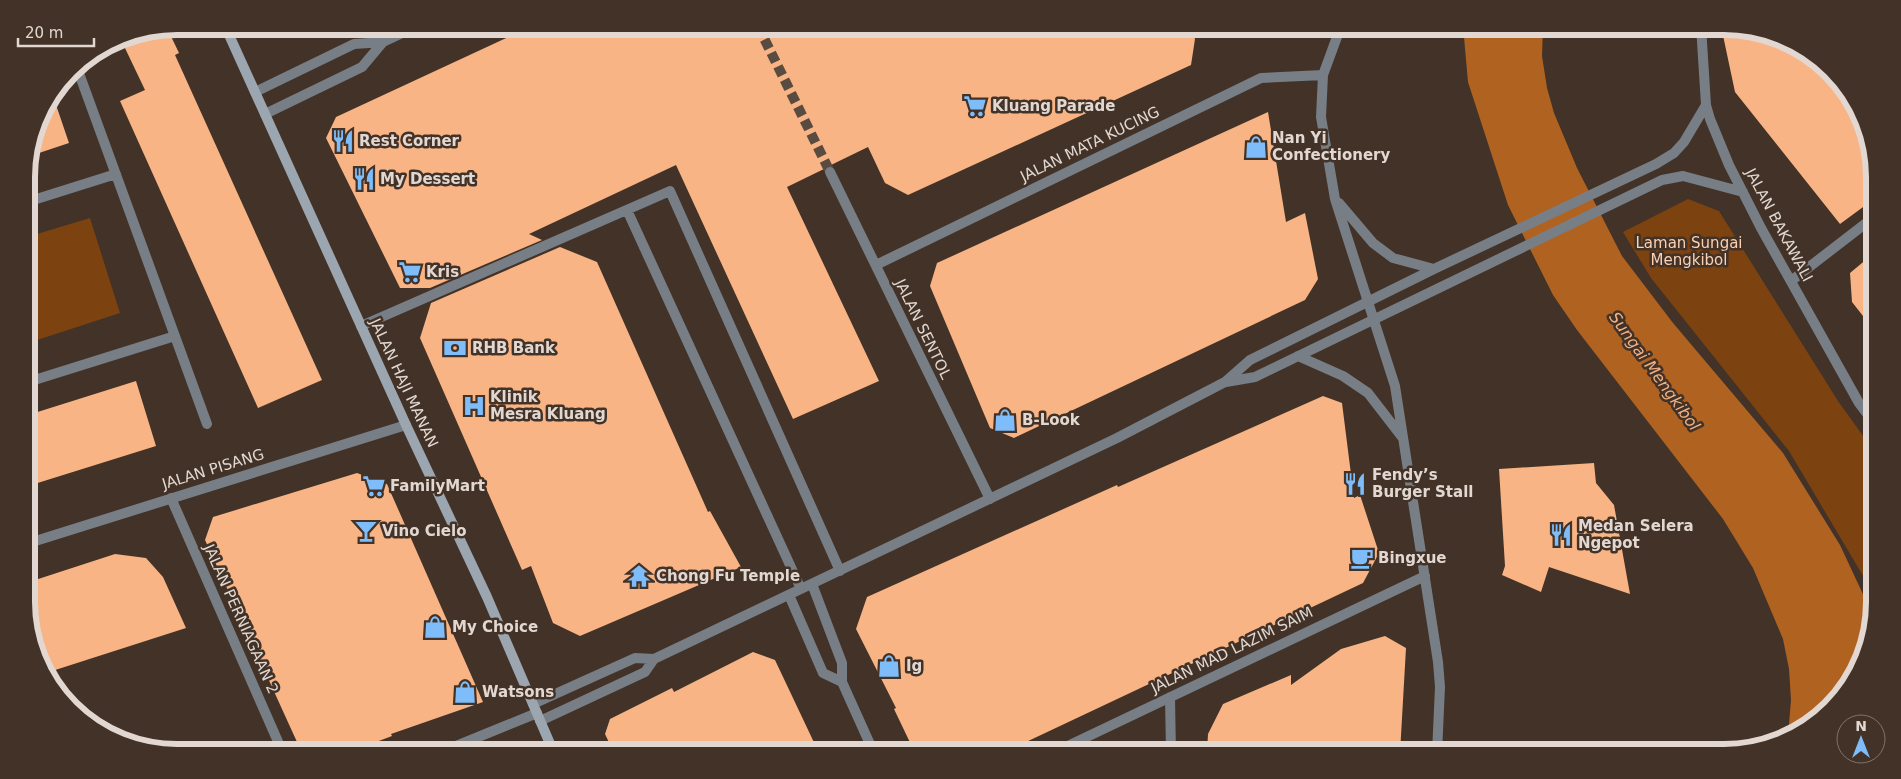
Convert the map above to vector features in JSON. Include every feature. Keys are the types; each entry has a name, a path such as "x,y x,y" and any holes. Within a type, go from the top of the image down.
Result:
{"street":[{"name":"JALAN HAJI MANAN","path":"229,35 406,425 487,597 550,744"},
{"path":"255,92 354,44 383,42 397,35"},
{"path":"1338,35 1323,75 1321,117 1335,198 1395,386 1440,687 1437,744"},
{"name":"JALAN BAKAWALI","path":"1702,35 1706,105 1710,120 1743,192 1791,281 1866,412"},
{"path":"265,114 362,67 383,42"},
{"path":"79,74 206,424"},
{"name":"JALAN MATA KUCING","path":"876,265 1261,78 1323,75"},
{"path":"536,712 635,658 654,659 1117,438 1224,382 1250,360 1434,269 1656,164 1674,153 1684,142 1706,105"},
{"name":"JALAN SENTOL","path":"830,172 990,499"},
{"path":"35,199 116,174"},
{"path":"1224,382 1255,377 1662,180 1683,176 1743,192"},
{"path":"362,326 670,191 840,571"},
{"path":"1335,198 1374,243 1393,258 1434,269"},
{"path":"628,210 801,589"},
{"path":"1791,281 1866,223"},
{"path":"35,380 175,336"},
{"path":"1298,356 1343,376 1368,393 1403,438"},
{"name":"JALAN PISANG","path":"35,541 406,425"},
{"name":"JALAN PERNIAGAAN 2","path":"171,498 278,744"},
{"name":"JALAN MAD LAZIM SAIM","path":"1072,744 1424,576"},
{"path":"812,584 842,663 842,682 870,744"},
{"path":"789,595 823,673 842,682"},
{"path":"460,744 536,712 645,672 654,659"},
{"path":"1170,697 1171,744"}],"green space":[{"name":"Laman Sungai Mengkibol","path":"1688,199 1719,211 1838,401 1866,440 1866,581 1789,451 1651,278 1623,232"},
{"path":"90,218 120,313 35,341 35,235"}],"water":[{"name":"Sungai Mengkibol","path":"1464,35 1543,35 1542,56 1547,88 1554,113 1577,168 1622,256 1673,323 1783,453 1840,545 1866,601 1863,630 1851,665 1842,681 1818,709 1795,725 1789,728 1791,700 1789,669 1783,639 1753,568 1723,519 1577,330 1553,295 1508,205 1468,82"}],"building":[{"path":"171,35 179,53 175,55 322,380 258,408 120,101 145,90 124,46 149,38"},
{"path":"513,35 1193,35 1195,39 1191,65 908,195 885,183 868,147 787,187 879,381 793,419 676,165 529,234 542,240 430,288 400,288 326,138 336,117"},
{"path":"1723,35 1743,36 1770,43 1795,54 1811,64 1837,90 1855,123 1865,158 1866,205 1840,224 1735,92"},
{"path":"56,104 69,143 37,154 46,123"},
{"path":"1268,112 1286,222 1305,213 1318,279 1305,300 1014,438 990,428 930,286 937,263"},
{"path":"560,247 597,262 708,512 710,511 741,567 580,636 553,623 531,566 522,570 420,338 431,303"},
{"path":"1866,260 1866,320 1852,302 1850,273"},
{"path":"136,381 156,446 35,484 35,413"},
{"path":"1323,396 1342,403 1354,498 1360,495 1379,553 1363,583 1022,744 911,744 894,709 896,708 856,629 867,597 1117,485 1118,487"},
{"name":"Medan Selera Ngepot","path":"1594,463 1596,483 1614,505 1630,594 1549,567 1541,592 1502,575 1505,566 1499,469"},
{"path":"357,473 387,484 483,702 391,734 392,736 371,744 298,744 205,540 213,517"},
{"path":"115,554 146,558 163,577 186,628 53,671 43,648 36,621 35,580"},
{"path":"1385,636 1406,648 1401,744 1207,744 1208,734 1223,704 1291,675 1291,685 1341,649"},
{"path":"753,652 775,660 815,744 610,744 605,734 610,719 672,688 674,692"}],"tunnel":[{"path":"762,35 830,172"}],"place":[{"name":"Kluang Parade","path":"975,106"},
{"name":"Rest Corner","path":"343,141"},
{"name":"Nan Yi Confectionery","path":"1256,147"},
{"name":"My Dessert","path":"364,179"},
{"name":"Kris","path":"410,272"},
{"name":"RHB Bank","path":"455,348"},
{"name":"Klinik Mesra Kluang","path":"474,406"},
{"name":"B-Look","path":"1005,420"},
{"name":"Fendy’s Burger Stall","path":"1355,484"},
{"name":"FamilyMart","path":"374,486"},
{"name":"Vino Cielo","path":"366,531"},
{"name":"Medan Selera Ngepot","path":"1561,535"},
{"name":"Bingxue","path":"1362,558"},
{"name":"Chong Fu Temple","path":"639,576"},
{"name":"My Choice","path":"435,627"},
{"name":"Ig","path":"889,666"},
{"name":"Watsons","path":"465,692"}]}
